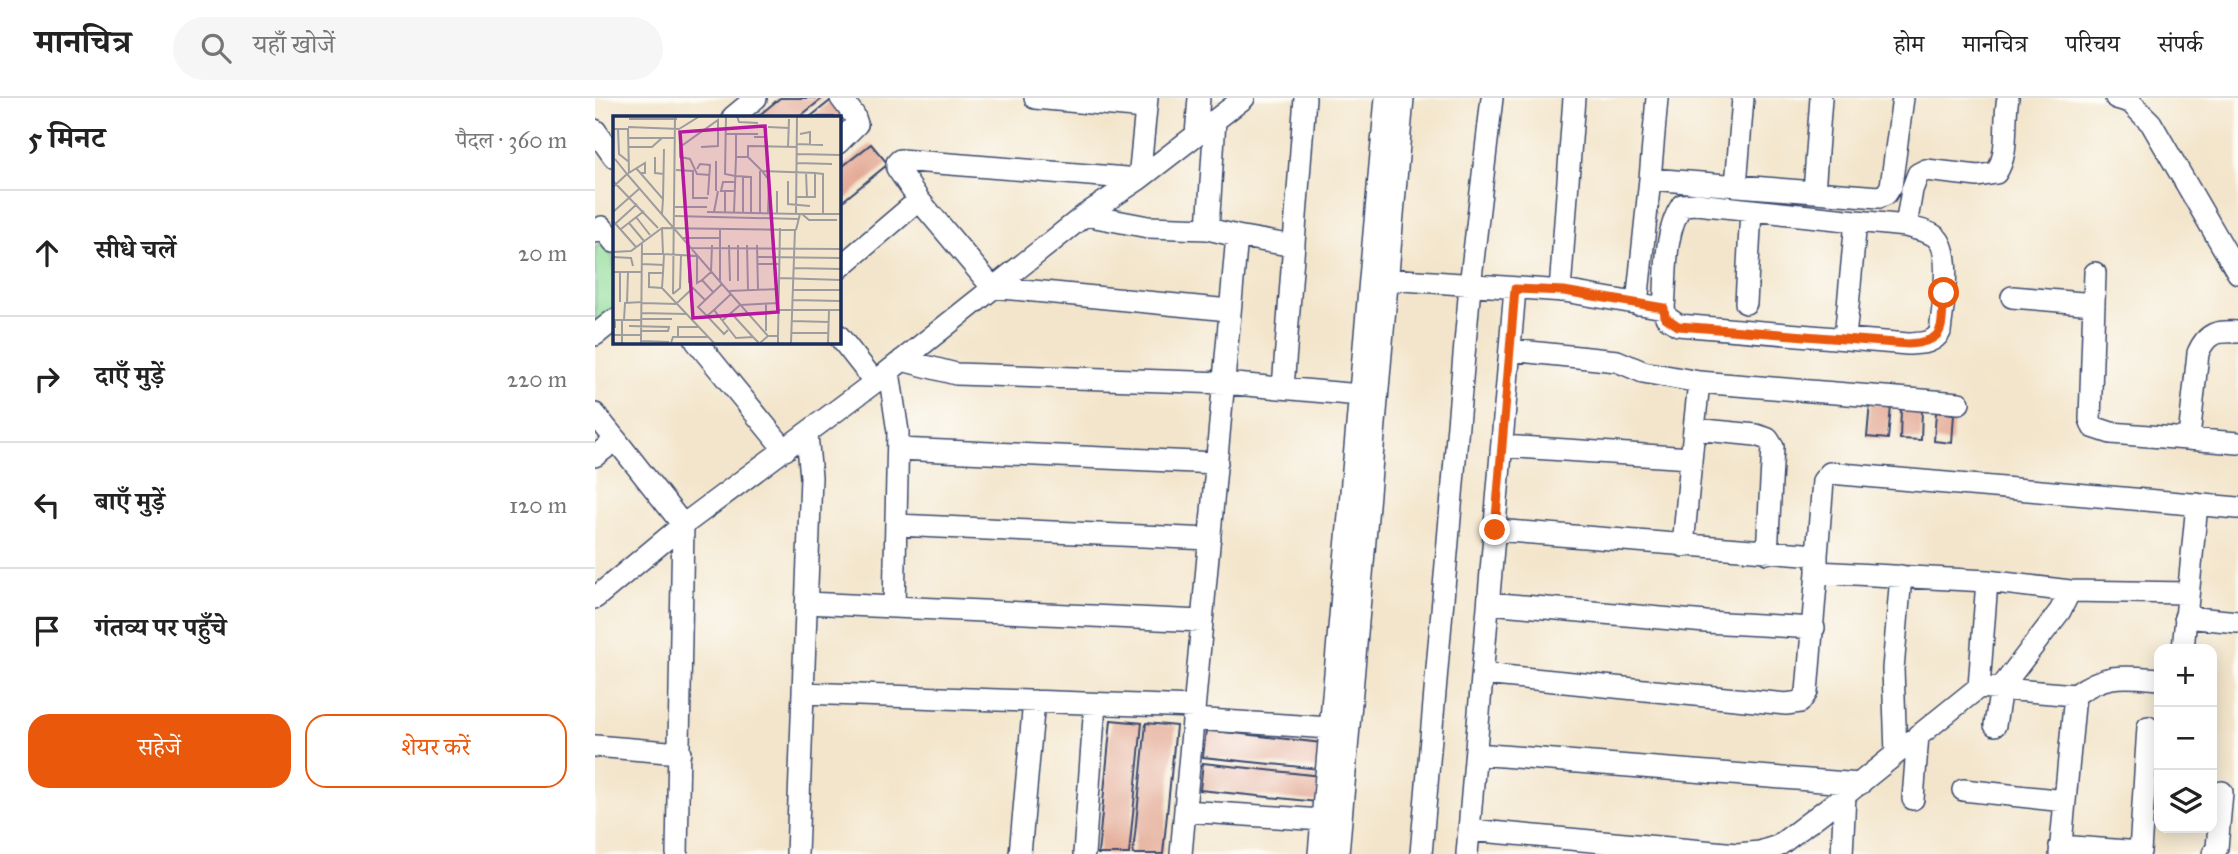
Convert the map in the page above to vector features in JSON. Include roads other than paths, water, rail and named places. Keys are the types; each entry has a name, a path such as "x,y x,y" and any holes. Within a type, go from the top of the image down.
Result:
{"street":[{"path":"734,116 757,98"},
{"path":"840,142 857,124 854,115 841,98"},
{"path":"1035,98 1147,103 1139,179"},
{"path":"1196,135 1199,98"},
{"path":"595,598 683,525 807,435 1085,215 1139,179 1244,98"},
{"path":"1283,388 1305,98"},
{"path":"1338,854 1379,279 1386,98"},
{"path":"1319,854 1360,395 1379,279 1403,98"},
{"path":"1421,854 1470,286 1492,98"},
{"path":"1560,291 1574,98"},
{"path":"1637,304 1657,98"},
{"path":"1736,186 1743,98"},
{"path":"1814,192 1821,98"},
{"path":"1650,179 1879,197 1886,194 1891,187 1903,98"},
{"path":"1906,226 1912,190 1918,174 1926,170 1977,176 1996,173 2003,154 2008,98"},
{"path":"2116,98 2130,102 2151,123 2238,273"},
{"path":"1208,229 1215,120"},
{"path":"595,130 613,156"},
{"path":"1139,179 900,160 897,163 897,169 919,200 992,287 1229,310"},
{"path":"840,267 919,200"},
{"path":"1696,204 1856,221 1906,226 1935,235 1942,246 1945,262 1940,332 1935,339 1926,343 1908,344 1678,326 1665,317 1670,231 1675,215 1682,205 1696,204"},
{"path":"1746,303 1751,210"},
{"path":"1085,215 1149,227 1208,229 1294,246"},
{"path":"1845,338 1856,221"},
{"path":"1181,854 1237,236"},
{"path":"2095,273 2090,419 2093,427 2111,433 2238,443"},
{"path":"1379,279 1560,291 1664,308"},
{"path":"1467,854 1515,289"},
{"path":"2012,297 2094,304"},
{"path":"595,335 613,321"},
{"path":"2189,439 2198,353 2209,335 2218,331 2238,332"},
{"path":"840,336 889,371 1224,383 1360,395"},
{"path":"698,343 785,450"},
{"path":"1510,350 1617,361 1643,372 1699,382 1959,403"},
{"path":"889,371 898,432 894,607"},
{"path":"1682,546 1699,382"},
{"path":"595,414 683,525 677,854"},
{"path":"1694,429 1756,435 1768,439 1773,447 1767,553"},
{"path":"797,854 811,477 807,435"},
{"path":"595,456 616,440"},
{"path":"1502,446 1691,458"},
{"path":"898,449 1217,463"},
{"path":"1483,674 1786,704 1800,702 1807,692 1814,628 1823,481 1830,473 2238,508"},
{"path":"2183,644 2197,504"},
{"path":"896,525 1210,539"},
{"path":"1495,530 1767,553 1817,564 1901,576 1987,581 2070,591 2187,593"},
{"path":"1896,753 1893,670 1901,576"},
{"path":"1979,687 1987,581"},
{"path":"1995,725 2001,688 2060,611 2070,591"},
{"path":"806,603 1202,621"},
{"path":"1489,603 1706,622 1814,628"},
{"path":"2185,617 2238,622"},
{"path":"1469,830 1748,853 1778,846 1979,687 2075,695 2092,682 2103,679 2128,676 2154,679"},
{"path":"803,693 1095,704 1330,728"},
{"path":"2075,695 2060,850 2149,853 2152,789 2148,727"},
{"path":"1020,854 1034,702"},
{"path":"1084,854 1095,704"},
{"path":"1913,799 1918,735"},
{"path":"595,746 680,753"},
{"path":"1476,754 1853,789"},
{"path":"1842,854 1853,789"},
{"path":"1963,790 2065,802"},
{"path":"2213,854 2217,848 2224,792"},
{"path":"1185,811 1322,820"}]}
